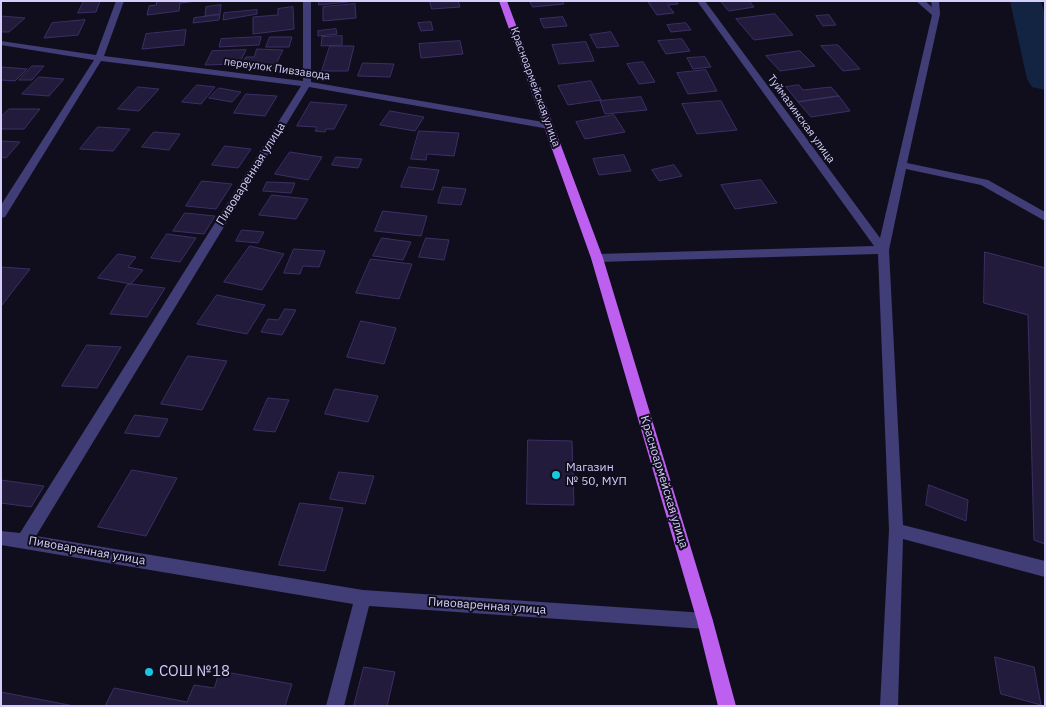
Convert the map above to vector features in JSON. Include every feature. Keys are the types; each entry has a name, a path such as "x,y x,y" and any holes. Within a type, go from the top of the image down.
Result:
{"main road":[{"name":"Красноармейская улица","path":"503,1 597,258 705,620 727,706"}],"street":[{"path":"1,214 99,58 120,1"},
{"path":"307,1 307,84"},
{"name":"Туймазинская улица","path":"701,1 883,250"},
{"path":"889,706 896,530 883,250 936,8 920,1"},
{"name":"переулок Пивзавода","path":"1,43 99,58 307,84 549,126"},
{"name":"Пивоваренная улица","path":"307,84 24,541 363,598 705,620"},
{"path":"902,165 984,182 1045,217"},
{"path":"597,258 883,250"},
{"path":"896,530 1045,569"},
{"path":"1,538 24,541"},
{"path":"335,706 363,598"}],"building":[{"path":"84,1 100,1 96,12 78,13"},
{"path":"157,1 197,1 180,3 179,11 147,15 149,6 156,5"},
{"path":"319,1 348,1 348,2 319,5"},
{"path":"430,1 458,1 460,7 432,9"},
{"path":"530,1 562,1 564,4 533,7"},
{"path":"676,1 678,4 668,5 674,13 657,15 648,2"},
{"path":"721,1 749,1 754,7 729,11"},
{"path":"355,4 356,18 323,21 323,7"},
{"path":"221,5 220,14 205,16 206,7"},
{"path":"293,7 294,29 253,34 253,17 278,15 278,9"},
{"path":"257,10 257,14 223,20 224,13"},
{"path":"775,14 793,35 754,40 736,19"},
{"path":"220,15 219,20 193,23 194,18"},
{"path":"829,15 836,25 823,26 816,16"},
{"path":"1,16 25,18 9,32 1,32"},
{"path":"563,17 567,26 544,28 540,19"},
{"path":"85,20 78,35 44,38 52,23"},
{"path":"431,22 433,30 421,31 418,23"},
{"path":"686,23 691,30 671,32 667,25"},
{"path":"336,29 337,34 318,36 318,31"},
{"path":"186,30 184,45 142,49 146,34"},
{"path":"611,32 619,46 597,48 590,35"},
{"path":"342,36 342,45 321,46 322,37"},
{"path":"261,37 259,45 219,47 221,39"},
{"path":"270,37 292,37 289,47 266,47"},
{"path":"682,39 690,51 666,54 658,41"},
{"path":"460,41 463,54 421,58 419,44"},
{"path":"586,42 594,61 559,64 552,45"},
{"path":"838,45 860,69 843,71 821,46"},
{"path":"330,46 354,46 348,71 322,71"},
{"path":"257,49 283,50 274,68 240,67 246,57 254,57"},
{"path":"246,50 239,64 205,65 212,51"},
{"path":"800,51 815,66 780,71 766,56"},
{"path":"705,57 711,67 693,69 687,58"},
{"path":"643,62 655,82 639,84 627,64"},
{"path":"363,63 394,64 390,77 358,76"},
{"path":"32,66 44,66 32,80 19,80"},
{"path":"1,68 27,69 15,81 1,80"},
{"path":"706,70 717,91 688,94 677,73"},
{"path":"39,77 64,79 49,96 22,94"},
{"path":"591,81 601,100 568,105 558,86"},
{"path":"197,85 215,87 201,104 182,102"},
{"path":"799,85 803,90 831,87 839,96 798,102 786,87"},
{"path":"138,87 159,89 139,111 118,109"},
{"path":"219,88 241,92 232,102 209,98"},
{"path":"246,94 277,96 265,116 234,113"},
{"path":"839,96 850,111 811,117 798,102"},
{"path":"641,97 647,110 605,114 600,101"},
{"path":"721,101 737,130 697,134 682,104"},
{"path":"311,102 347,105 334,129 326,129 325,132 315,131 317,127 297,126"},
{"path":"9,109 40,109 24,129 1,129 1,117"},
{"path":"390,111 424,117 415,131 380,125"},
{"path":"614,115 625,132 585,139 576,122"},
{"path":"98,127 130,129 113,151 80,149"},
{"path":"419,131 459,133 454,156 427,154 426,160 411,159"},
{"path":"154,132 180,134 169,150 142,147"},
{"path":"1,141 20,142 6,158 1,157"},
{"path":"225,146 251,149 238,168 212,165"},
{"path":"290,152 322,157 308,180 275,174"},
{"path":"624,155 631,171 599,175 593,159"},
{"path":"336,157 362,159 358,168 332,165"},
{"path":"674,165 682,176 659,181 652,170"},
{"path":"409,167 439,170 433,190 401,187"},
{"path":"761,180 777,203 735,209 721,185"},
{"path":"202,181 232,184 216,209 186,206"},
{"path":"267,182 295,183 291,193 263,191"},
{"path":"443,187 466,189 461,205 438,203"},
{"path":"272,195 308,199 296,219 259,215"},
{"path":"383,211 427,216 421,236 375,231"},
{"path":"185,213 215,216 204,234 173,231"},
{"path":"242,230 264,232 258,243 236,241"},
{"path":"167,234 196,238 180,262 151,258"},
{"path":"382,238 411,242 403,260 373,256"},
{"path":"426,238 449,240 444,260 419,257"},
{"path":"250,246 284,254 262,290 224,282"},
{"path":"294,249 325,251 319,267 303,266 300,274 284,273"},
{"path":"985,252 1045,268 1045,544 1034,540 1028,315 984,303"},
{"path":"118,254 136,257 128,267 143,270 131,284 98,278"},
{"path":"371,259 412,264 399,299 356,293"},
{"path":"1,267 30,269 2,305 1,305"},
{"path":"127,285 165,288 147,317 110,314"},
{"path":"217,295 265,305 247,334 197,324"},
{"path":"285,309 296,310 282,335 261,332 268,319 278,320"},
{"path":"361,321 396,328 384,364 347,357"},
{"path":"87,345 121,347 97,388 62,386"},
{"path":"188,356 227,361 202,410 161,404"},
{"path":"335,389 378,396 368,422 325,414"},
{"path":"268,398 289,400 275,432 254,430"},
{"path":"135,415 168,419 159,437 125,433"},
{"path":"528,440 572,441 574,505 527,504"},
{"path":"132,470 177,478 146,536 98,527"},
{"path":"339,472 374,476 365,504 330,499"},
{"path":"1,480 44,486 31,507 1,503"},
{"path":"929,485 968,500 966,521 926,505"},
{"path":"300,503 343,508 325,571 279,565"},
{"path":"995,657 1034,667 1041,705 1001,694"},
{"path":"364,667 395,672 387,706 354,706"},
{"path":"220,671 292,684 285,706 105,706 114,688 187,702 194,685 214,688"},
{"path":"1,692 74,706 1,706"}],"waterway":[{"path":"1025,1 1045,79"}],"place":[{"name":"Магазин № 50, МУП","path":"556,475"},
{"name":"СОШ №18","path":"149,672"}]}
